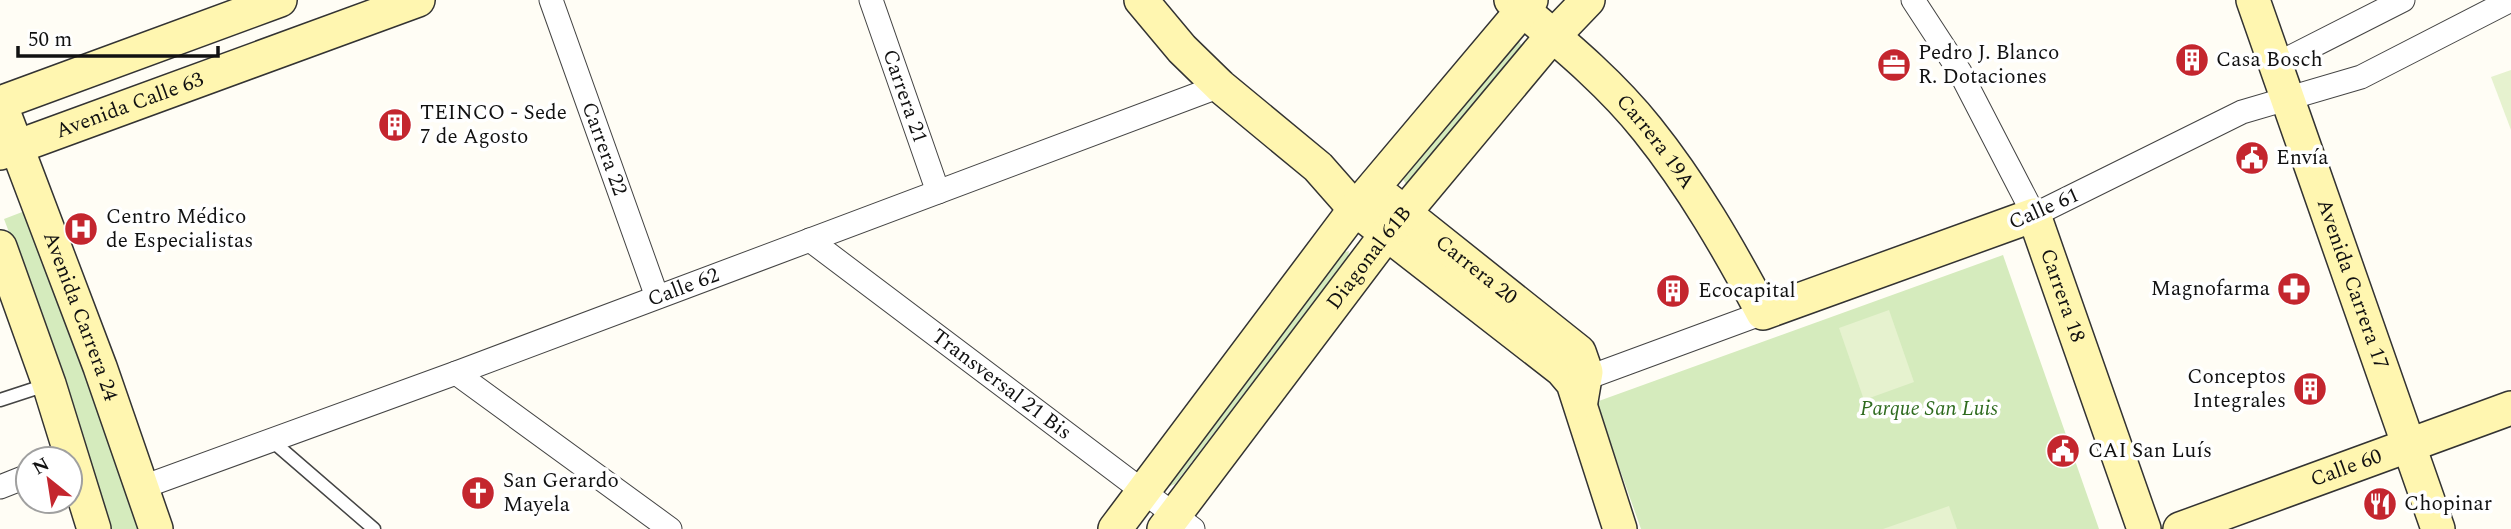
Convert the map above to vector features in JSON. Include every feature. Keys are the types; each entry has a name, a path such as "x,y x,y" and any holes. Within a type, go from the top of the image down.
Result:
{"street":[{"name":"Avenida Calle 63","path":"8,150 418,0"},
{"name":"Carrera 22","path":"551,0 657,297"},
{"name":"Carrera 21","path":"871,0 938,192"},
{"name":"Carrera 20","path":"1141,0 1182,49 1208,90 1364,199 1562,370 1579,389 1620,529"},
{"name":"Diagonal 61B","path":"1177,524 1395,224 1588,0"},
{"name":"Avenida Carrera 17","path":"2253,0 2438,529"},
{"path":"2275,65 2403,0"},
{"name":"Carrera 18","path":"1915,1 1960,72 2034,215 2144,529"},
{"name":"Calle 61","path":"1579,389 1763,313 2034,215 2242,112 2361,76 2503,2"},
{"path":"0,103 263,3"},
{"name":"Diagonal 61B","path":"1115,529 1364,199 1521,3"},
{"name":"Carrera 19A","path":"1521,3 1646,127 1695,194 1763,313"},
{"name":"Calle 62","path":"156,514 271,440 1208,90"},
{"name":"Avenida Carrera 24","path":"0,103 8,150 156,514"},
{"name":"Transversal 21 Bis","path":"810,240 1142,490 1177,524"},
{"path":"3,263 49,384 66,445"},
{"path":"456,373 670,529"},
{"name":"Calle 60","path":"2180,529 2511,408"},
{"path":"84,499 94,529"}],"lane":[{"path":"1,396 49,384"},
{"path":"271,440 374,529"}],"green space":[{"path":"1518,40 1523,48 1406,184 1401,176"},
{"path":"2511,70 2511,130 2491,77"},
{"path":"30,209 139,529 110,529 71,397 4,219"},
{"path":"1349,251 1348,257 1175,484 1168,487 1164,479 1338,254"},
{"name":"Parque San Luis","path":"2003,255 2099,529 1641,529 1596,402"},
{"path":"1889,310 1914,382 1864,400 1839,328"},
{"path":"1949,506 1957,529 1883,529"}],"place":[{"name":"Casa Bosch","path":"2192,60"},
{"name":"Pedro J. Blanco R. Dotaciones","path":"1894,65"},
{"name":"TEINCO - Sede 7 de Agosto","path":"395,125"},
{"name":"Envía","path":"2252,158"},
{"name":"Centro Médico de Especialistas","path":"81,229"},
{"name":"Magnofarma","path":"2294,289"},
{"name":"Ecocapital","path":"1673,291"},
{"name":"Conceptos Integrales","path":"2310,389"},
{"name":"CAI San Luís","path":"2063,451"},
{"name":"San Gerardo Mayela","path":"478,493"},
{"name":"Chopinar","path":"2380,504"}]}
